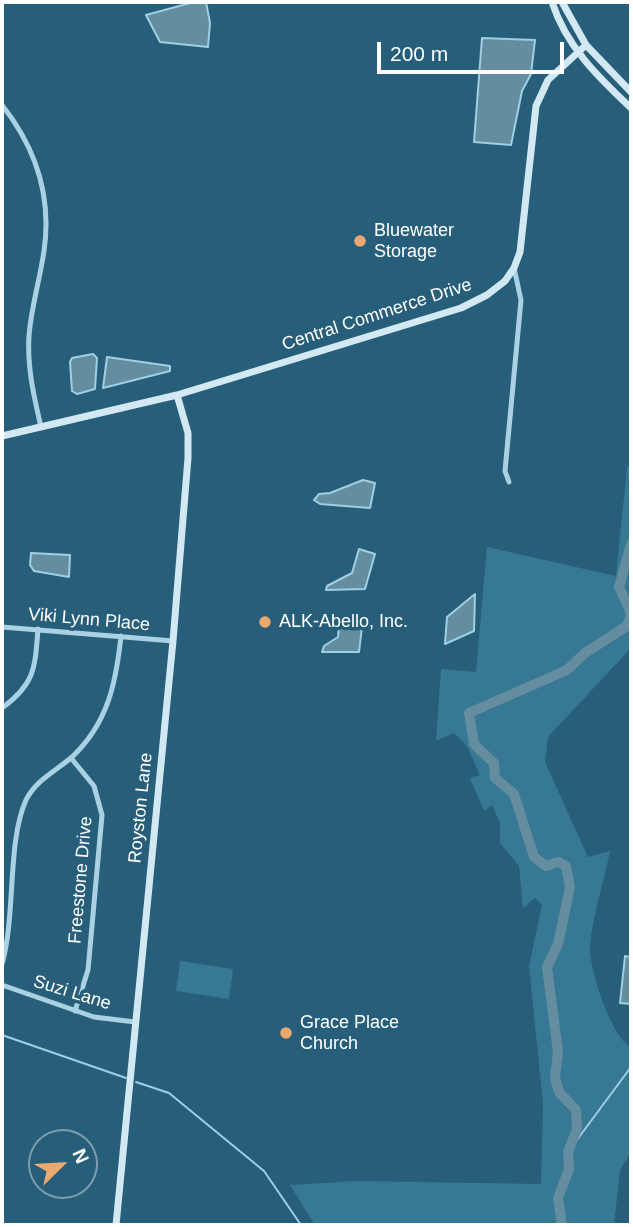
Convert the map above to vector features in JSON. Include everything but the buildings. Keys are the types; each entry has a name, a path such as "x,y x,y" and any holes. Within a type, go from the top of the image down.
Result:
{"street":[{"path":"552,2 557,18 578,52 596,75 631,108"},
{"path":"562,2 586,45 631,92"},
{"name":"Central Commerce Drive","path":"2,436 177,395 461,308 487,296 505,281 520,252 536,106 548,80 586,45"},
{"path":"2,105 28,143 44,193 44,249 28,349 41,427"},
{"path":"509,482 505,471 521,300 514,268"},
{"name":"Royston Lane","path":"116,1225 173,640 188,445 177,395"},
{"name":"Viki Lynn Place","path":"2,627 173,640"},
{"path":"2,708 17,697 33,675 38,629"},
{"path":"2,964 9,927 19,821 26,799 38,783 71,758 106,711 117,673 121,636"},
{"name":"Freestone Drive","path":"71,758 94,786 102,815 88,970 75,1011"},
{"name":"Suzi Lane","path":"2,985 94,1017 135,1022"}],"shaded area":[{"path":"194,2 206,2 210,23 208,47 160,42 146,15"},
{"path":"482,38 535,40 531,74 522,91 511,145 474,142"},
{"path":"93,354 97,358 95,389 77,394 72,391 70,362 72,358"},
{"path":"107,357 170,366 170,371 103,388"},
{"path":"631,462 631,648 548,737 545,762 588,857 610,851 590,946 593,970 609,1017 623,1041 631,1047 631,1152 620,1170 614,1225 315,1225 290,1185 357,1181 541,1184 543,1104 529,966 542,905 535,898 523,908 519,866 500,843 500,823 492,805 484,811 470,778 480,775 467,746 454,733 436,741 441,669 476,672 487,547 616,576 627,468"},
{"path":"363,480 375,483 370,508 320,504 314,500 319,494 330,493"},
{"path":"359,549 375,554 365,589 326,590 327,586 352,573"},
{"path":"31,553 70,555 69,577 34,571 30,565"},
{"path":"475,594 474,631 445,644 447,617"},
{"path":"339,623 362,627 359,652 322,652 324,646 338,637"},
{"path":"625,956 631,957 631,1004 620,1003"},
{"path":"180,961 233,969 229,999 176,991"}],"waterway":[{"path":"631,544 619,587 631,613"},
{"path":"562,1225 558,1198 569,1169 568,1152 577,1129 576,1110 559,1092 555,1078 558,1052 547,967 558,944 570,887 566,866 558,862 546,866 534,857 514,794 495,778 494,763 474,744 469,713 567,670 585,653 627,626 631,615"},
{"path":"2,1035 126,1078"},
{"path":"568,1152 631,1067"},
{"path":"136,1082 169,1093 264,1171 301,1225"}],"place":[{"name":"Bluewater Storage","path":"360,241"},
{"name":"ALK-Abello, Inc.","path":"265,622"},
{"name":"Grace Place Church","path":"286,1033"}]}
